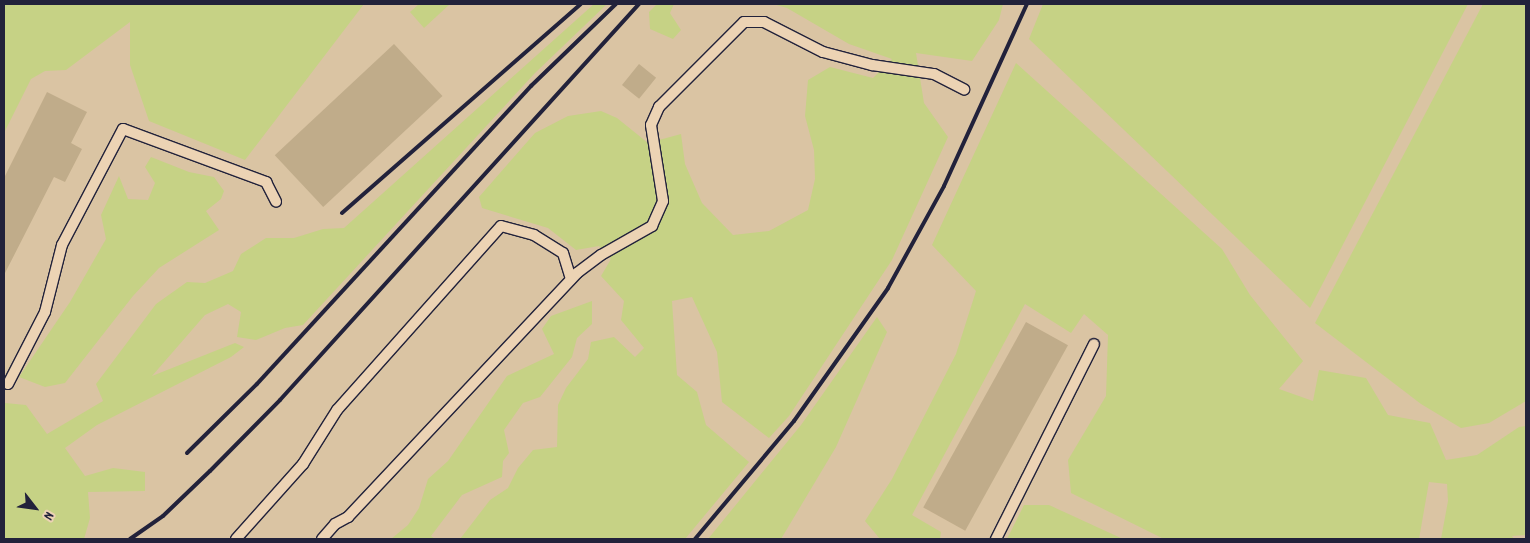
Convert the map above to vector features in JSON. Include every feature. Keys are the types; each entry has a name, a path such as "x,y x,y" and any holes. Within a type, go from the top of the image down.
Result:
{"lane":[{"path":"322,539 335,524 348,517 571,279 601,255 652,226 663,200 651,126 659,107 744,22 764,22 823,52 872,65 934,74 964,89"},
{"path":"8,384 44,312 62,245 123,129 266,182 276,202"},
{"path":"236,539 303,464 338,410 501,226 534,235 562,253 571,279"},
{"path":"996,539 1094,344"}],"shaded area":[{"path":"4,4 1526,4 1526,539 4,539"}],"green space":[{"path":"5,4 364,4 245,160 149,121 130,65 130,22 66,70 45,71 31,79 4,133"},
{"path":"419,4 450,4 424,28 410,12"},
{"path":"594,4 607,4 535,73 303,325 285,328 256,340 237,337 241,312 228,304 205,315 152,376 235,343 244,347 231,357 97,425 65,448 85,476 113,468 145,472 145,491 88,492 90,518 84,539 4,539 5,403 26,405 47,434 103,401 96,384 156,304 187,282 205,283 233,271 241,254 266,238 294,238 323,229 344,228"},
{"path":"657,4 674,4 670,13 681,30 673,39 650,29 649,12"},
{"path":"773,4 1003,4 999,20 972,61 916,53 924,103 948,137 892,260 789,416 769,438 722,402 717,352 692,297 672,301 677,375 697,392 706,425 749,462 685,539 460,539 490,500 508,488 518,468 533,450 557,447 558,405 566,388 588,359 591,342 614,337 635,357 644,348 621,320 624,301 601,276 611,259 599,246 576,250 548,228 482,208 479,197 535,133 568,116 601,111 617,118 648,143 681,134 685,164 702,203 733,235 769,231 808,210 815,179 814,150 805,116 808,80 830,67 873,78 892,59 849,44 787,8"},
{"path":"1043,4 1468,4 1310,308 1029,39"},
{"path":"1483,4 1526,4 1526,401 1489,423 1461,428 1421,404 1315,323"},
{"path":"1016,63 1222,249 1250,295 1303,361 1279,389 1313,401 1319,370 1366,378 1388,415 1430,423 1446,460 1477,455 1519,427 1526,426 1526,535 1512,536 1514,539 1441,539 1448,501 1447,484 1429,482 1419,539 1164,539 1071,493 1068,460 1106,396 1108,335 1084,314 1071,333 1025,304 912,515 941,532 940,539 880,539 865,521 892,479 956,354 976,291 932,245"},
{"path":"151,157 189,172 214,177 224,191 221,199 206,211 219,230 159,268 133,296 65,383 45,387 19,377 70,302 106,239 101,215 119,176 128,199 148,200 155,183 145,167"},
{"path":"592,301 592,324 577,338 572,357 540,397 523,403 504,430 509,453 503,461 502,477 462,495 431,536 435,539 391,539 408,525 419,508 428,479 448,461 507,376 554,354 542,329 551,316"},
{"path":"877,317 887,332 836,447 781,539 708,539 801,425"},
{"path":"1024,505 1049,505 1123,539 1007,539"}],"building":[{"path":"394,44 442,96 323,207 275,155"},
{"path":"639,64 656,78 639,99 622,85"},
{"path":"47,92 87,112 71,143 82,149 65,182 54,177 4,275 4,178"},
{"path":"1026,322 1068,345 965,531 923,507"}],"railway":[{"path":"342,213 581,4"},
{"path":"187,453 257,384 531,86 616,4"},
{"path":"130,539 163,516 280,400 639,4"},
{"path":"695,539 794,421 888,288 944,186 1027,4"}]}
